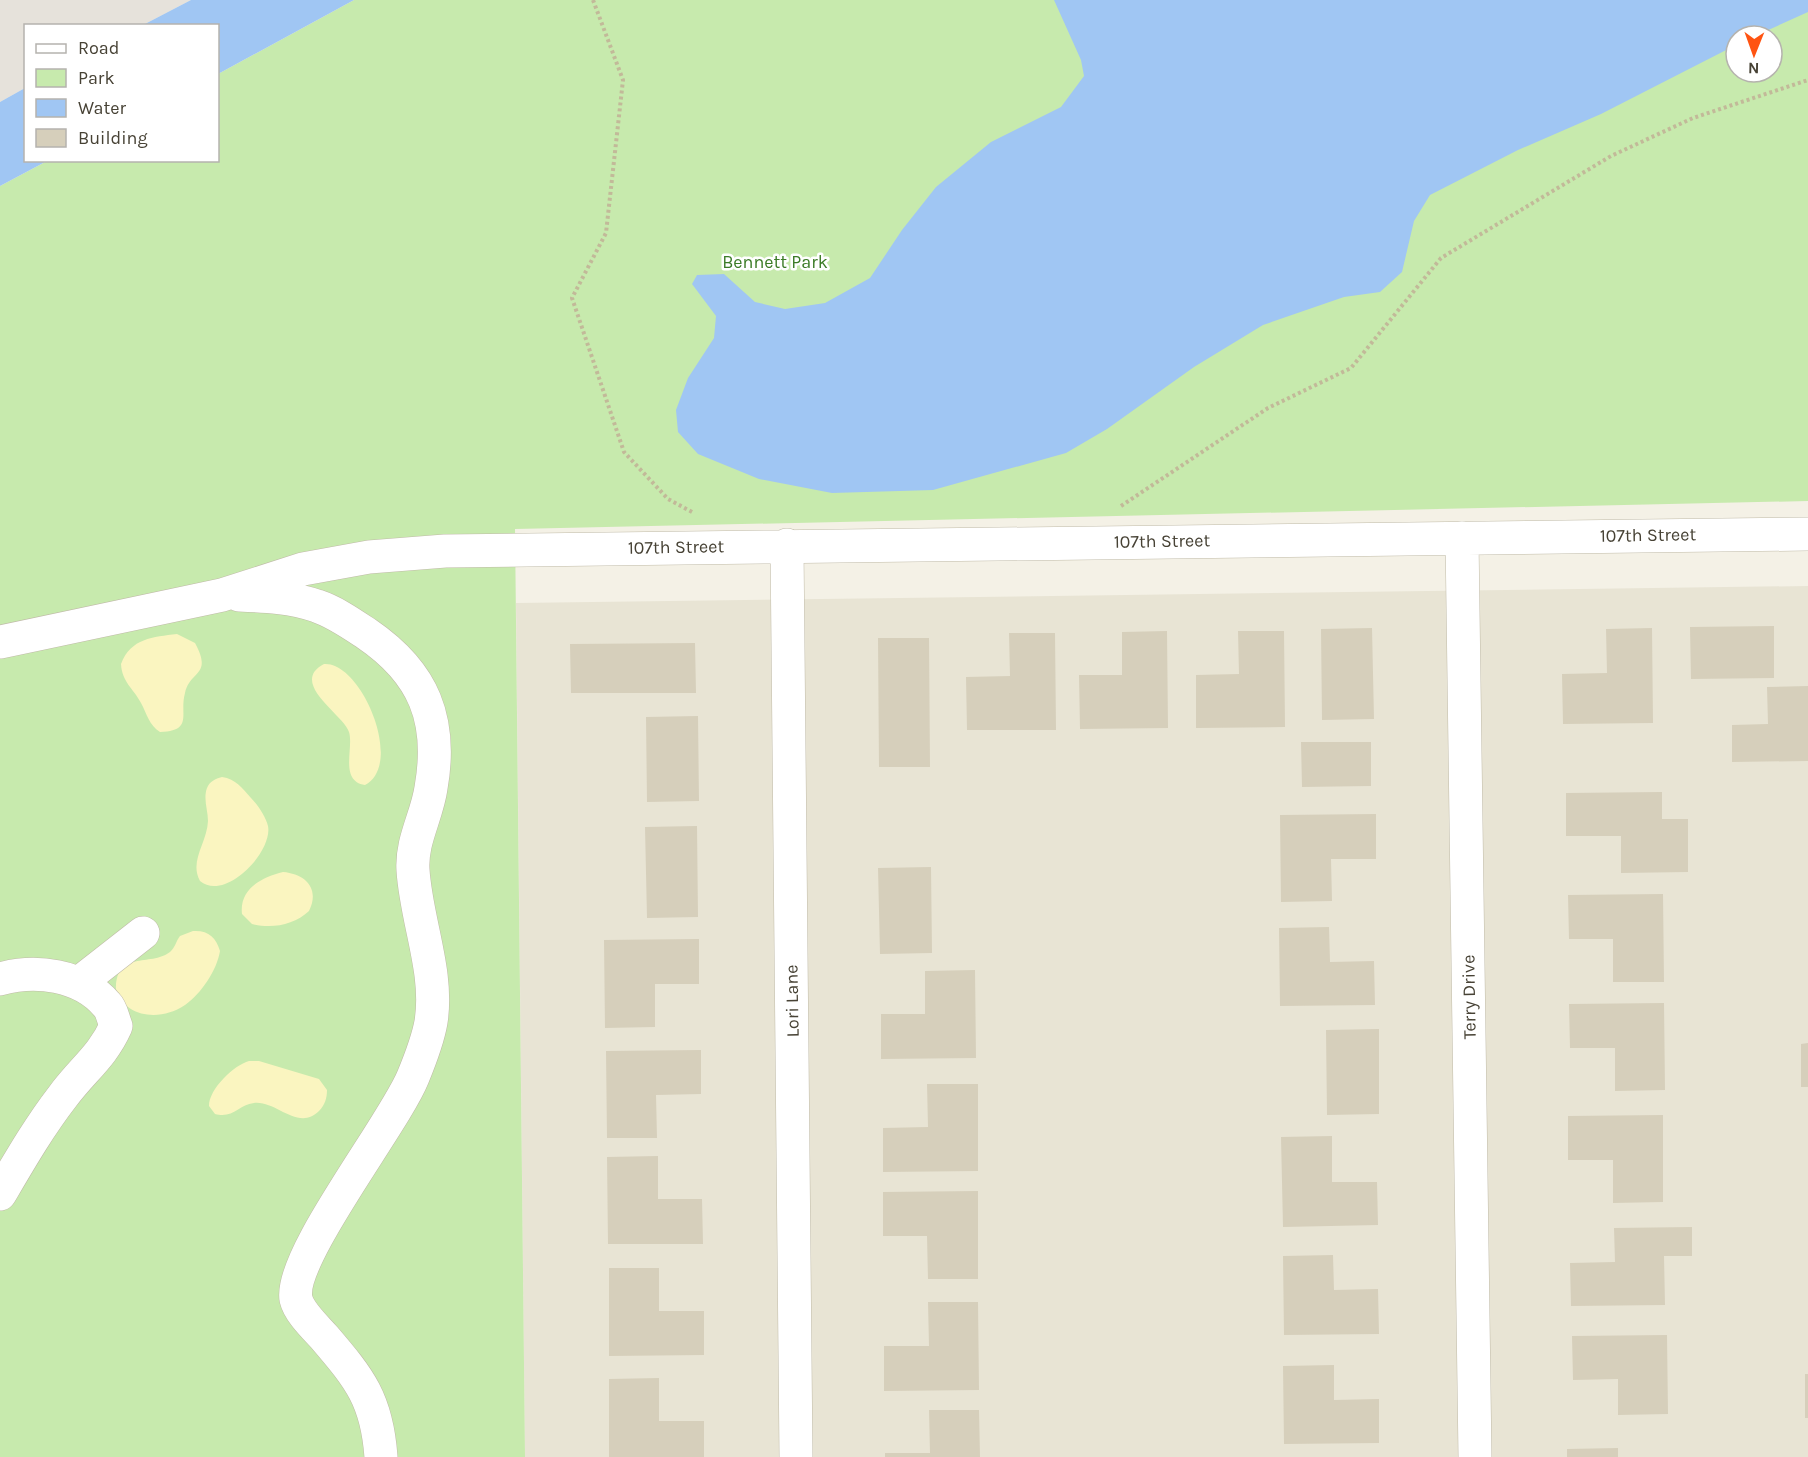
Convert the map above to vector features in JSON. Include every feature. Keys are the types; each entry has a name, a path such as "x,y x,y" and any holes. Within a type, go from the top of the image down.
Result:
{"street":[{"name":"107th Street","path":"222,595 303,569 369,556 515,549 1808,534"},
{"name":"Terry Drive","path":"1462,538 1475,1457"},
{"name":"Lori Lane","path":"787,545 796,1457"},
{"path":"0,642 222,595 274,597 317,606 352,624 388,648 415,677 429,706 434,742 432,789 417,836 413,869 432,990 431,1022 413,1078 387,1125 308,1250 300,1275 296,1299 311,1322 355,1374 369,1397 379,1427 381,1457"},
{"path":"79,983 142,933"},
{"path":"0,980 19,974 46,974 79,983 109,1006 116,1026 105,1049 65,1093 36,1131 0,1194"}],"path":[{"path":"593,0 622,81 606,232 572,298 624,452 668,499 698,514"},
{"path":"1114,510 1268,408 1351,368 1441,258 1611,156 1694,118 1808,80"}],"shaded area":[{"path":"0,0 191,0 145,24 24,24 24,89 0,102"},
{"path":"1808,586 1808,1457 525,1457 516,603"}],"green space":[{"name":"Bennett Park","path":"354,0 1808,0 1808,501 515,529 525,1457 0,1457 0,186 45,162 219,162 219,73"}],"sand":[{"path":"177,634 195,643 202,662 199,672 191,680 185,693 181,725 171,731 160,732 151,723 126,680 121,664 125,655 144,640"},
{"path":"324,664 338,667 352,679 364,695 373,716 379,737 381,757 376,774 365,785 357,782 350,771 349,732 315,689 312,680 315,672"},
{"path":"222,777 238,784 256,804 267,822 268,837 263,849 245,871 234,880 222,885 210,886 200,881 196,866 207,829 205,796 207,788 213,781"},
{"path":"283,872 298,876 309,884 313,896 309,911 297,920 282,925 252,924 242,914 242,905 248,891 267,877"},
{"path":"193,931 211,935 220,951 212,974 197,995 176,1010 155,1015 145,1014 127,1006 116,989 122,969 128,964 153,959 170,952 180,936"},
{"path":"249,1061 259,1061 319,1079 327,1090 323,1106 311,1117 303,1118 295,1117 262,1103 248,1104 226,1115 215,1114 209,1106 213,1092 236,1067"}],"water":[{"path":"191,0 354,0 219,73 219,24 145,24"},
{"path":"1054,0 1808,0 1808,12 1782,24 1724,24 1724,51 1601,114 1518,150 1430,195 1414,221 1402,272 1380,292 1344,297 1263,325 1194,367 1107,429 1066,453 933,490 832,493 759,479 698,454 678,432 676,410 688,378 714,338 716,316 692,284 697,275 724,274 755,302 785,309 825,303 870,278 902,230 936,187 991,142 1061,107 1084,76 1081,60"},
{"path":"24,89 24,162 45,162 0,186 0,102"}],"building":[{"path":"1774,626 1774,678 1691,679 1690,627"},
{"path":"1372,628 1374,719 1322,720 1321,629"},
{"path":"1652,628 1653,723 1563,724 1562,674 1607,673 1606,629"},
{"path":"1167,631 1168,728 1080,729 1079,675 1122,675 1122,632"},
{"path":"1238,631 1284,631 1285,727 1196,728 1196,675 1239,674"},
{"path":"1009,633 1055,633 1056,730 967,730 966,677 1010,676"},
{"path":"878,638 929,638 930,767 879,767"},
{"path":"695,643 696,693 571,693 570,644"},
{"path":"1808,686 1808,761 1732,762 1732,725 1768,724 1767,687"},
{"path":"698,716 699,801 647,802 646,717"},
{"path":"1301,742 1371,742 1371,786 1302,787"},
{"path":"1662,792 1662,819 1688,819 1688,872 1621,873 1621,836 1566,836 1566,793"},
{"path":"1376,814 1376,859 1331,859 1332,901 1281,902 1280,815"},
{"path":"697,826 698,917 647,918 645,827"},
{"path":"931,867 932,953 880,954 878,868"},
{"path":"1663,894 1664,982 1613,982 1613,939 1569,939 1568,895"},
{"path":"1329,927 1330,962 1374,961 1375,1005 1280,1006 1279,928"},
{"path":"699,939 699,984 655,984 655,1027 605,1028 604,940"},
{"path":"975,970 976,1058 881,1059 881,1014 925,1014 925,971"},
{"path":"1664,1003 1665,1090 1615,1091 1615,1048 1570,1048 1569,1004"},
{"path":"1379,1029 1379,1114 1327,1115 1326,1030"},
{"path":"1808,1043 1808,1087 1801,1087 1801,1044"},
{"path":"701,1050 701,1094 656,1095 657,1138 607,1138 606,1051"},
{"path":"927,1084 978,1084 978,1171 883,1172 883,1128 928,1127"},
{"path":"1663,1115 1663,1202 1613,1203 1613,1160 1568,1160 1568,1116"},
{"path":"1332,1136 1332,1182 1377,1182 1378,1225 1283,1227 1281,1137"},
{"path":"658,1156 658,1199 702,1199 703,1244 608,1244 607,1157"},
{"path":"978,1191 978,1279 928,1279 927,1236 883,1236 883,1192"},
{"path":"1692,1227 1692,1256 1664,1256 1665,1305 1571,1306 1570,1263 1615,1262 1614,1228"},
{"path":"1333,1255 1334,1290 1378,1289 1379,1334 1284,1335 1283,1256"},
{"path":"609,1268 659,1268 659,1311 704,1311 704,1355 609,1356"},
{"path":"928,1302 978,1302 979,1390 884,1391 884,1346 929,1346"},
{"path":"1667,1335 1668,1414 1618,1415 1618,1379 1573,1380 1572,1336"},
{"path":"1334,1365 1334,1400 1379,1399 1379,1443 1284,1444 1283,1366"},
{"path":"1805,1374 1808,1374 1808,1418 1805,1418"},
{"path":"659,1378 659,1421 704,1421 704,1457 609,1457 609,1379"},
{"path":"929,1410 979,1410 980,1457 885,1457 885,1453 930,1453"},
{"path":"1618,1448 1618,1457 1567,1457 1567,1449"}]}
